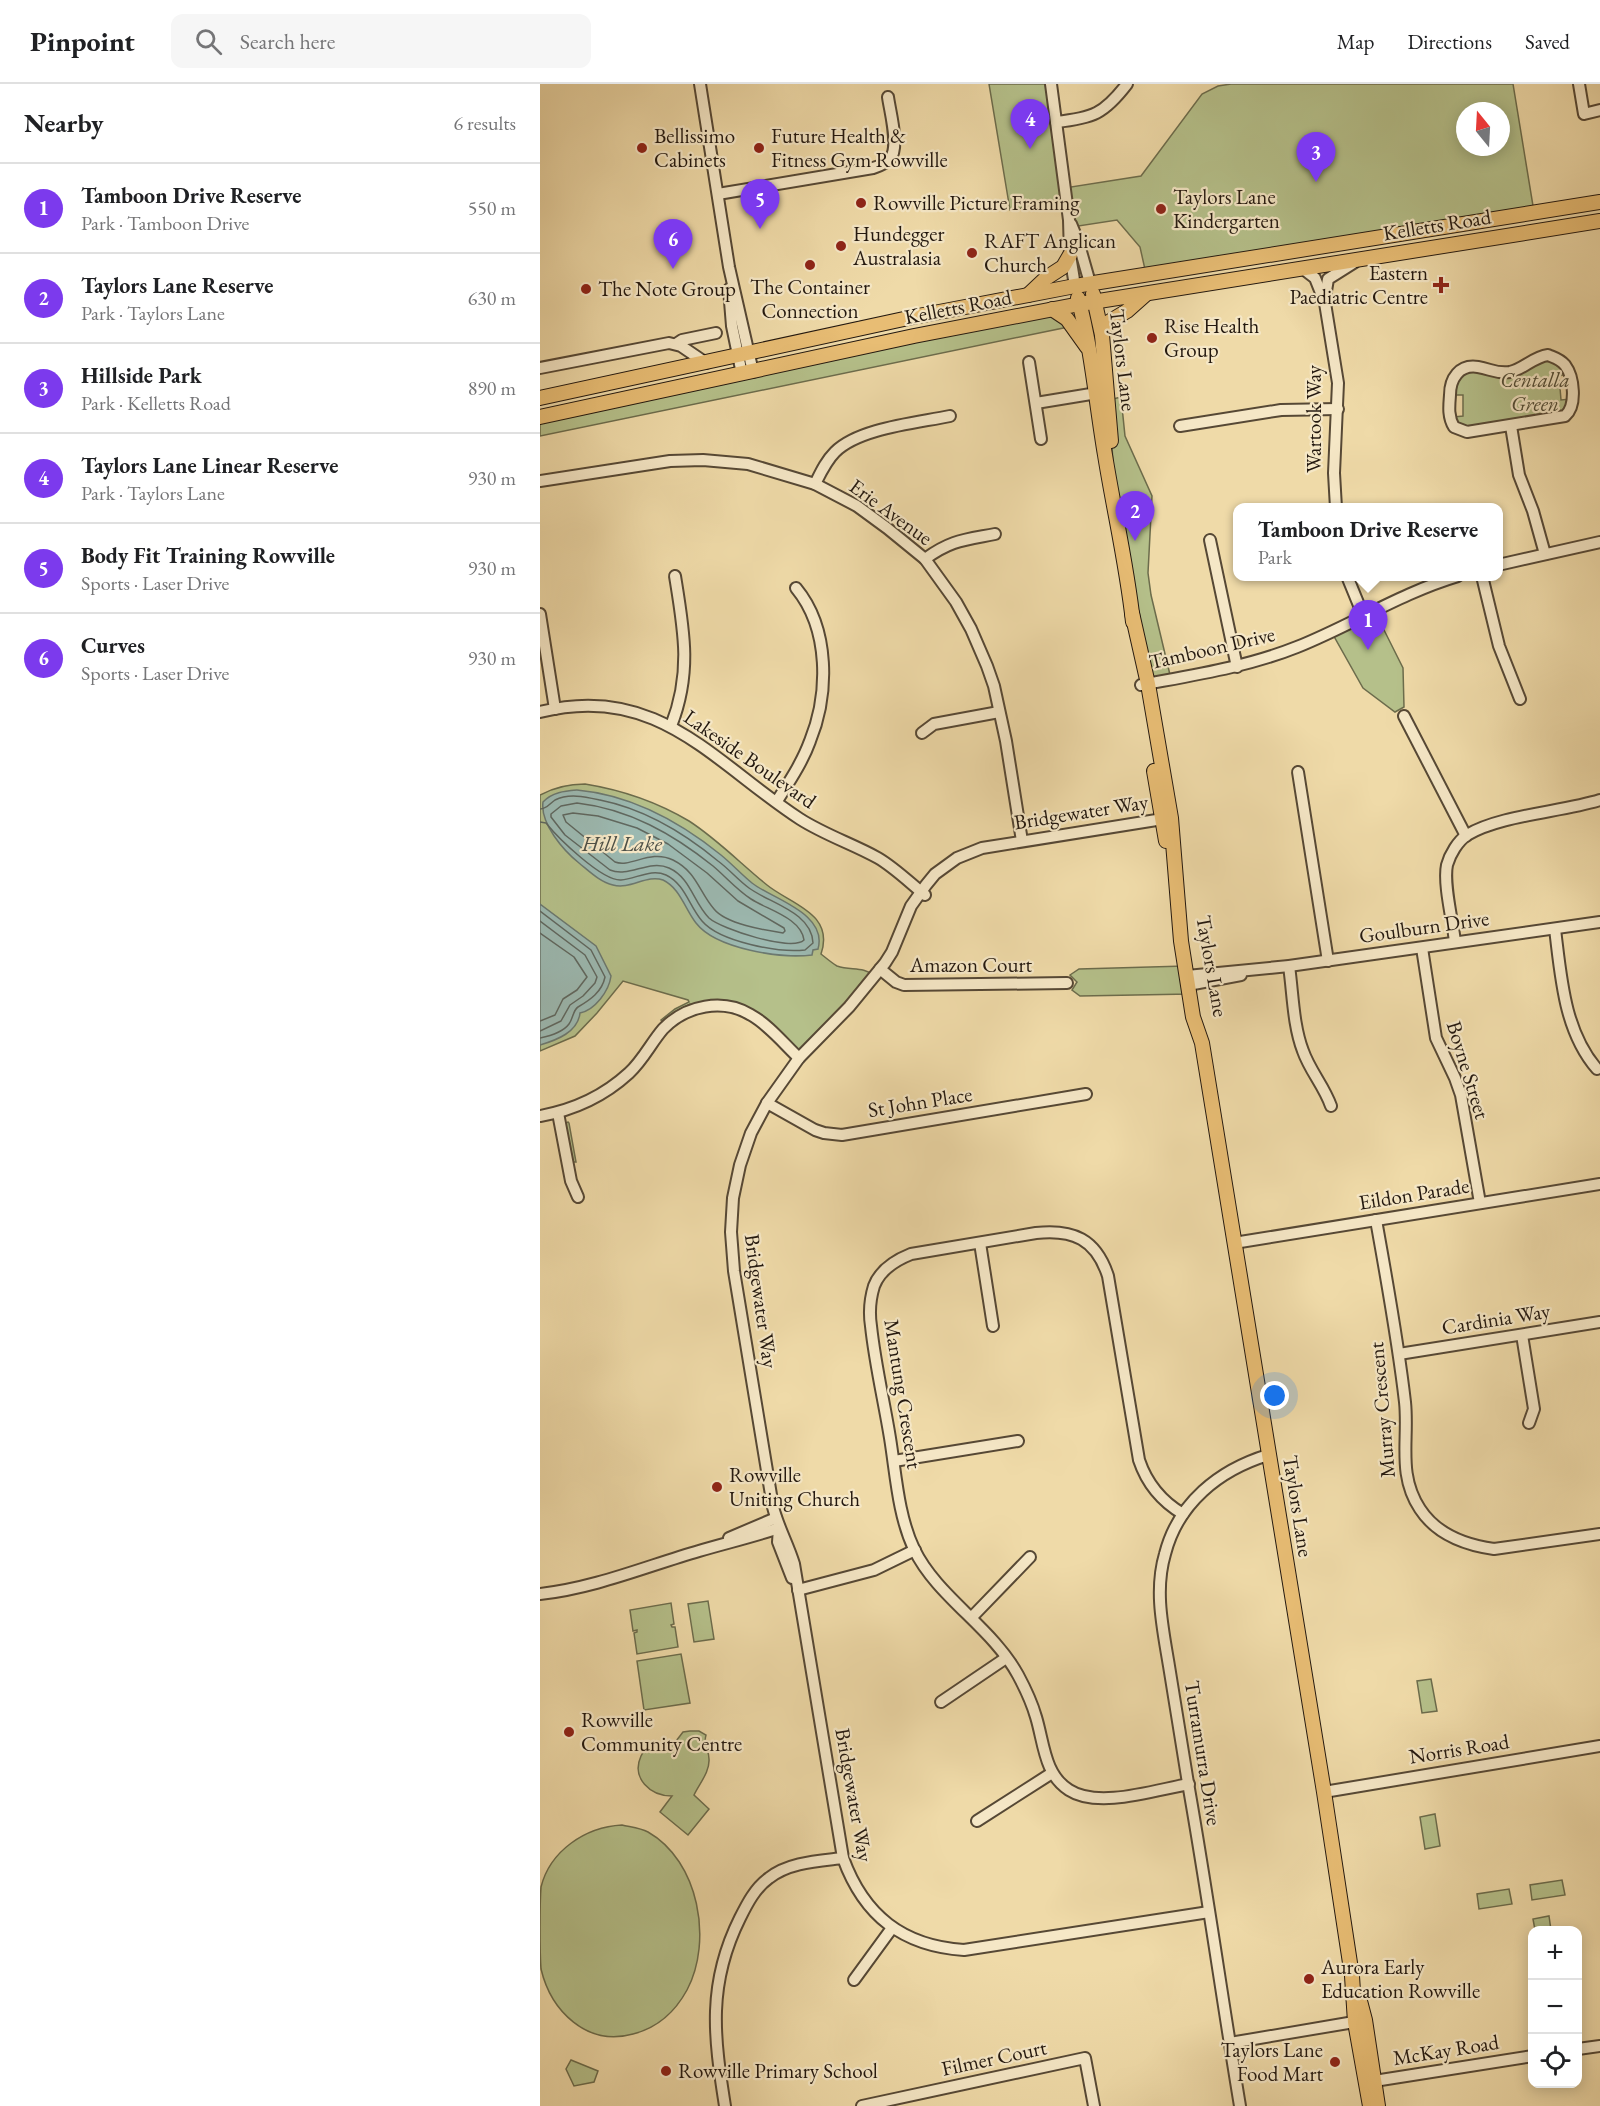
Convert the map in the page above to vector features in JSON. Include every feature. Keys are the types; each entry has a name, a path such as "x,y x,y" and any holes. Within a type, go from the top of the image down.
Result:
{"main road":[{"name":"Kelletts Road","path":"540,398 1090,283 1600,202"},
{"name":"Kelletts Road","path":"540,417 1052,309 1600,221"},
{"path":"1028,295 1046,278 1063,267 1070,255"},
{"name":"Taylors Lane","path":"1090,283 1102,335 1105,455 1116,509 1177,896 1189,939 1192,980 1201,1015 1202,1043 1352,1976 1370,2081 1378,2106"},
{"name":"Taylors Lane","path":"1076,286 1090,351 1102,392"},
{"path":"1102,335 1107,322 1127,310 1146,294"},
{"path":"1052,309 1068,319 1090,351"},
{"name":"Taylors Lane","path":"1370,2081 1370,2106"}],"street":[{"path":"700,84 729,267 730,311 747,373"},
{"name":"Taylors Lane","path":"1051,84 1069,220 1070,255 1076,286"},
{"path":"1056,122 1088,117 1099,112 1108,107 1127,84"},
{"path":"1579,84 1584,114 1600,110"},
{"path":"718,194 873,168 883,164 891,158 894,149 888,97"},
{"name":"Taylors Lane","path":"1069,220 1078,241 1090,283"},
{"path":"1325,303 1328,279 1361,259"},
{"name":"Wartook Way","path":"1302,268 1312,273 1325,303 1338,383 1334,473 1336,503"},
{"path":"676,344 682,340 716,333"},
{"path":"540,368 669,343 676,344 706,363"},
{"path":"1548,355 1558,359 1568,369 1570,375 1574,401 1570,412 1559,417 1511,426 1467,432 1454,427 1449,416 1450,385 1453,378 1458,372 1469,368 1479,367 1490,372 1503,373 1516,370 1539,357 1548,355"},
{"path":"1029,362 1041,439"},
{"path":"1036,403 1102,392"},
{"path":"1180,426 1281,410 1338,409"},
{"path":"815,483 827,461 853,438 950,416"},
{"path":"1511,426 1519,476 1533,511 1545,554"},
{"name":"Erie Avenue","path":"540,482 669,461 703,460 748,464 815,483 856,506 925,559 956,602 971,629 987,666 1006,741 1022,841"},
{"path":"925,559 942,547 956,541 994,534"},
{"path":"1210,540 1237,667"},
{"path":"1503,564 1600,542"},
{"path":"671,726 682,693 686,656 685,632 675,576"},
{"path":"1349,581 1363,615"},
{"name":"Tamboon Drive","path":"1144,684 1237,667 1299,646 1418,590 1444,581"},
{"path":"1483,581 1498,646 1520,699"},
{"path":"777,801 805,755 817,721 822,697 823,670 815,619 796,588"},
{"path":"540,614 555,709"},
{"name":"Lakeside Boulevard","path":"540,712 576,706 608,708 638,714 671,726 812,826 879,859 923,893"},
{"path":"922,733 934,724 999,712"},
{"path":"1404,717 1466,836"},
{"path":"1298,772 1328,961"},
{"path":"1455,942 1446,879 1447,866 1457,845 1466,836 1484,827 1600,800"},
{"name":"Bridgewater Way","path":"1166,819 997,845 968,852 935,874 906,916 883,971 799,1058 767,1103 751,1133 740,1165 733,1198 730,1232 734,1271 777,1523 778,1542 797,1586 843,1858 859,1894 892,1928 930,1946 964,1950 1209,1912"},
{"name":"Goulburn Drive","path":"1192,980 1237,970 1253,971 1600,922"},
{"path":"1555,929 1562,989 1572,1024 1585,1055 1597,1069"},
{"name":"Boyne Street","path":"1422,948 1436,1038 1461,1095 1480,1203"},
{"path":"1289,966 1300,1045 1311,1070 1327,1093 1331,1106"},
{"name":"Amazon Court","path":"883,971 896,982 904,985 1067,983"},
{"path":"540,1116 558,1113 591,1100 615,1085 636,1066 673,1020 703,1006 727,1007 751,1015 765,1025 799,1058"},
{"name":"St John Place","path":"767,1103 815,1130 842,1135 1086,1094"},
{"path":"558,1113 572,1184 578,1197"},
{"name":"Eildon Parade","path":"1234,1243 1600,1184"},
{"name":"Murray Crescent","path":"1376,1220 1399,1354 1406,1415 1404,1462 1406,1474 1420,1509 1437,1528 1458,1541 1476,1547 1494,1549 1600,1534"},
{"name":"Mantung Crescent","path":"1183,1514 1171,1507 1151,1487 1139,1460 1108,1275 1098,1253 1079,1238 1053,1231 911,1254 893,1263 876,1280 871,1302 870,1326 898,1495 906,1527 915,1550 939,1585 997,1644 1018,1674 1032,1706 1045,1756 1052,1773 1068,1790 1097,1799 1189,1784"},
{"path":"980,1243 993,1326"},
{"name":"Cardinia Way","path":"1399,1354 1600,1322"},
{"path":"1522,1335 1534,1409 1529,1423"},
{"path":"894,1461 1018,1441"},
{"name":"Turramurra Drive","path":"1240,2106 1160,1607 1159,1588 1165,1554 1173,1533 1193,1501 1216,1479 1240,1465 1268,1455"},
{"path":"540,1594 595,1583 748,1538 777,1523"},
{"path":"797,1586 874,1570 915,1550"},
{"path":"972,1617 1030,1557"},
{"path":"940,1702 1006,1658"},
{"name":"Norris Road","path":"1324,1792 1600,1746"},
{"path":"977,1821 1052,1773"},
{"path":"725,2106 715,2040 716,1994 724,1959 737,1923 757,1890 769,1877 796,1866 843,1858"},
{"path":"854,1980 892,1928"},
{"path":"1230,2043 1360,2021"},
{"path":"1582,2048 1600,2046"},
{"name":"McKay Road","path":"1370,2081 1528,2057"},
{"name":"Filmer Court","path":"862,2106 1085,2058 1094,2106"}],"green space":[{"path":"989,84 1051,84 1065,188 1141,176 1202,94 1218,86 1231,84 1513,84 1534,212 1146,274 1140,247 1117,220 1072,227 1066,201 1010,210"},
{"path":"1052,309 1073,326 540,436 540,417"},
{"name":"Centalla Green","path":"1540,359 1554,360 1566,374 1559,376 1561,400 1570,399 1567,411 1461,428 1453,417 1463,416 1463,395 1453,395 1454,384 1464,374 1476,371 1487,375"},
{"path":"1121,397 1125,436 1152,496 1148,573 1171,679 1148,684 1116,509 1109,400"},
{"path":"1374,610 1403,668 1404,707 1395,712 1363,688 1331,631"},
{"path":"585,784 639,798 689,821 776,892 798,904 816,919 822,929 824,940 821,954 837,966 866,971 875,976 799,1058 744,1012 693,1010 690,1004 663,1022 661,1020 689,1002 688,1000 623,981 575,1036 540,1051 540,795 562,786"},
{"path":"1185,966 1190,994 1080,996 1072,990 1077,982 1070,975 1079,969"},
{"path":"568,1122 576,1162 572,1162 565,1124"},
{"path":"708,1601 714,1639 694,1642 688,1604"},
{"path":"671,1603 674,1624 671,1625 675,1627 678,1647 637,1654 634,1633 637,1630 633,1631 630,1610"},
{"path":"681,1654 690,1703 644,1710 637,1661"},
{"path":"1431,1679 1437,1711 1422,1713 1417,1681"},
{"path":"699,1731 706,1735 709,1764 694,1795 709,1809 688,1835 660,1812 672,1796 656,1793 644,1784 639,1772 639,1764 642,1754 650,1745 659,1742 673,1745 683,1732"},
{"path":"1435,1814 1440,1846 1425,1849 1420,1817"},
{"path":"622,1825 648,1832 665,1845 679,1862 690,1882 700,1926 695,1970 687,1990 677,2005 650,2028 616,2037 586,2030 562,2011 553,1999 541,1969 540,1902 541,1887 546,1874 552,1862 561,1852 571,1843 595,1830"},
{"path":"1562,1880 1565,1895 1532,1900 1530,1885"},
{"path":"1509,1889 1512,1904 1479,1909 1477,1894"},
{"path":"1549,1916 1550,1926 1534,1926 1533,1919"},
{"path":"571,2060 598,2071 594,2082 574,2086 566,2069"}],"water":[{"name":"Hill Lake","path":"577,790 617,797 654,812 689,831 721,855 752,883 796,908 807,917 815,926 819,936 818,949 813,950 812,955 799,956 767,953 734,946 705,932 696,923 674,888 663,880 651,879 619,886 599,879 560,844 545,819 543,802 555,794"},
{"path":"540,904 596,946 611,976 600,999 591,1008 580,1013 571,1030 560,1038 540,1045"}],"place":[{"name":"Bellissimo Cabinets","path":"642,148"},
{"name":"Future Health & Fitness Gym Rowville","path":"759,148"},
{"name":"Taylors Lane Linear Reserve","path":"1030,149"},
{"name":"Hillside Park","path":"1316,182"},
{"name":"Rowville Picture Framing","path":"861,203"},
{"name":"Taylors Lane Kindergarten","path":"1161,209"},
{"name":"Body Fit Training Rowville","path":"760,229"},
{"name":"Hundegger Australasia","path":"841,246"},
{"name":"RAFT Anglican Church","path":"972,253"},
{"name":"The Container Connection","path":"810,265"},
{"name":"Curves","path":"673,269"},
{"name":"Eastern Paediatric Centre","path":"1441,285"},
{"name":"The Note Group","path":"586,289"},
{"name":"Rise Health Group","path":"1152,338"},
{"name":"Taylors Lane Reserve","path":"1135,541"},
{"name":"Tamboon Drive Reserve","path":"1368,650"},
{"name":"Rowville Uniting Church","path":"717,1487"},
{"name":"Rowville Community Centre","path":"569,1732"},
{"name":"Aurora Early Education Rowville","path":"1309,1979"},
{"name":"Taylors Lane Food Mart","path":"1335,2062"},
{"name":"Rowville Primary School","path":"666,2071"}]}
